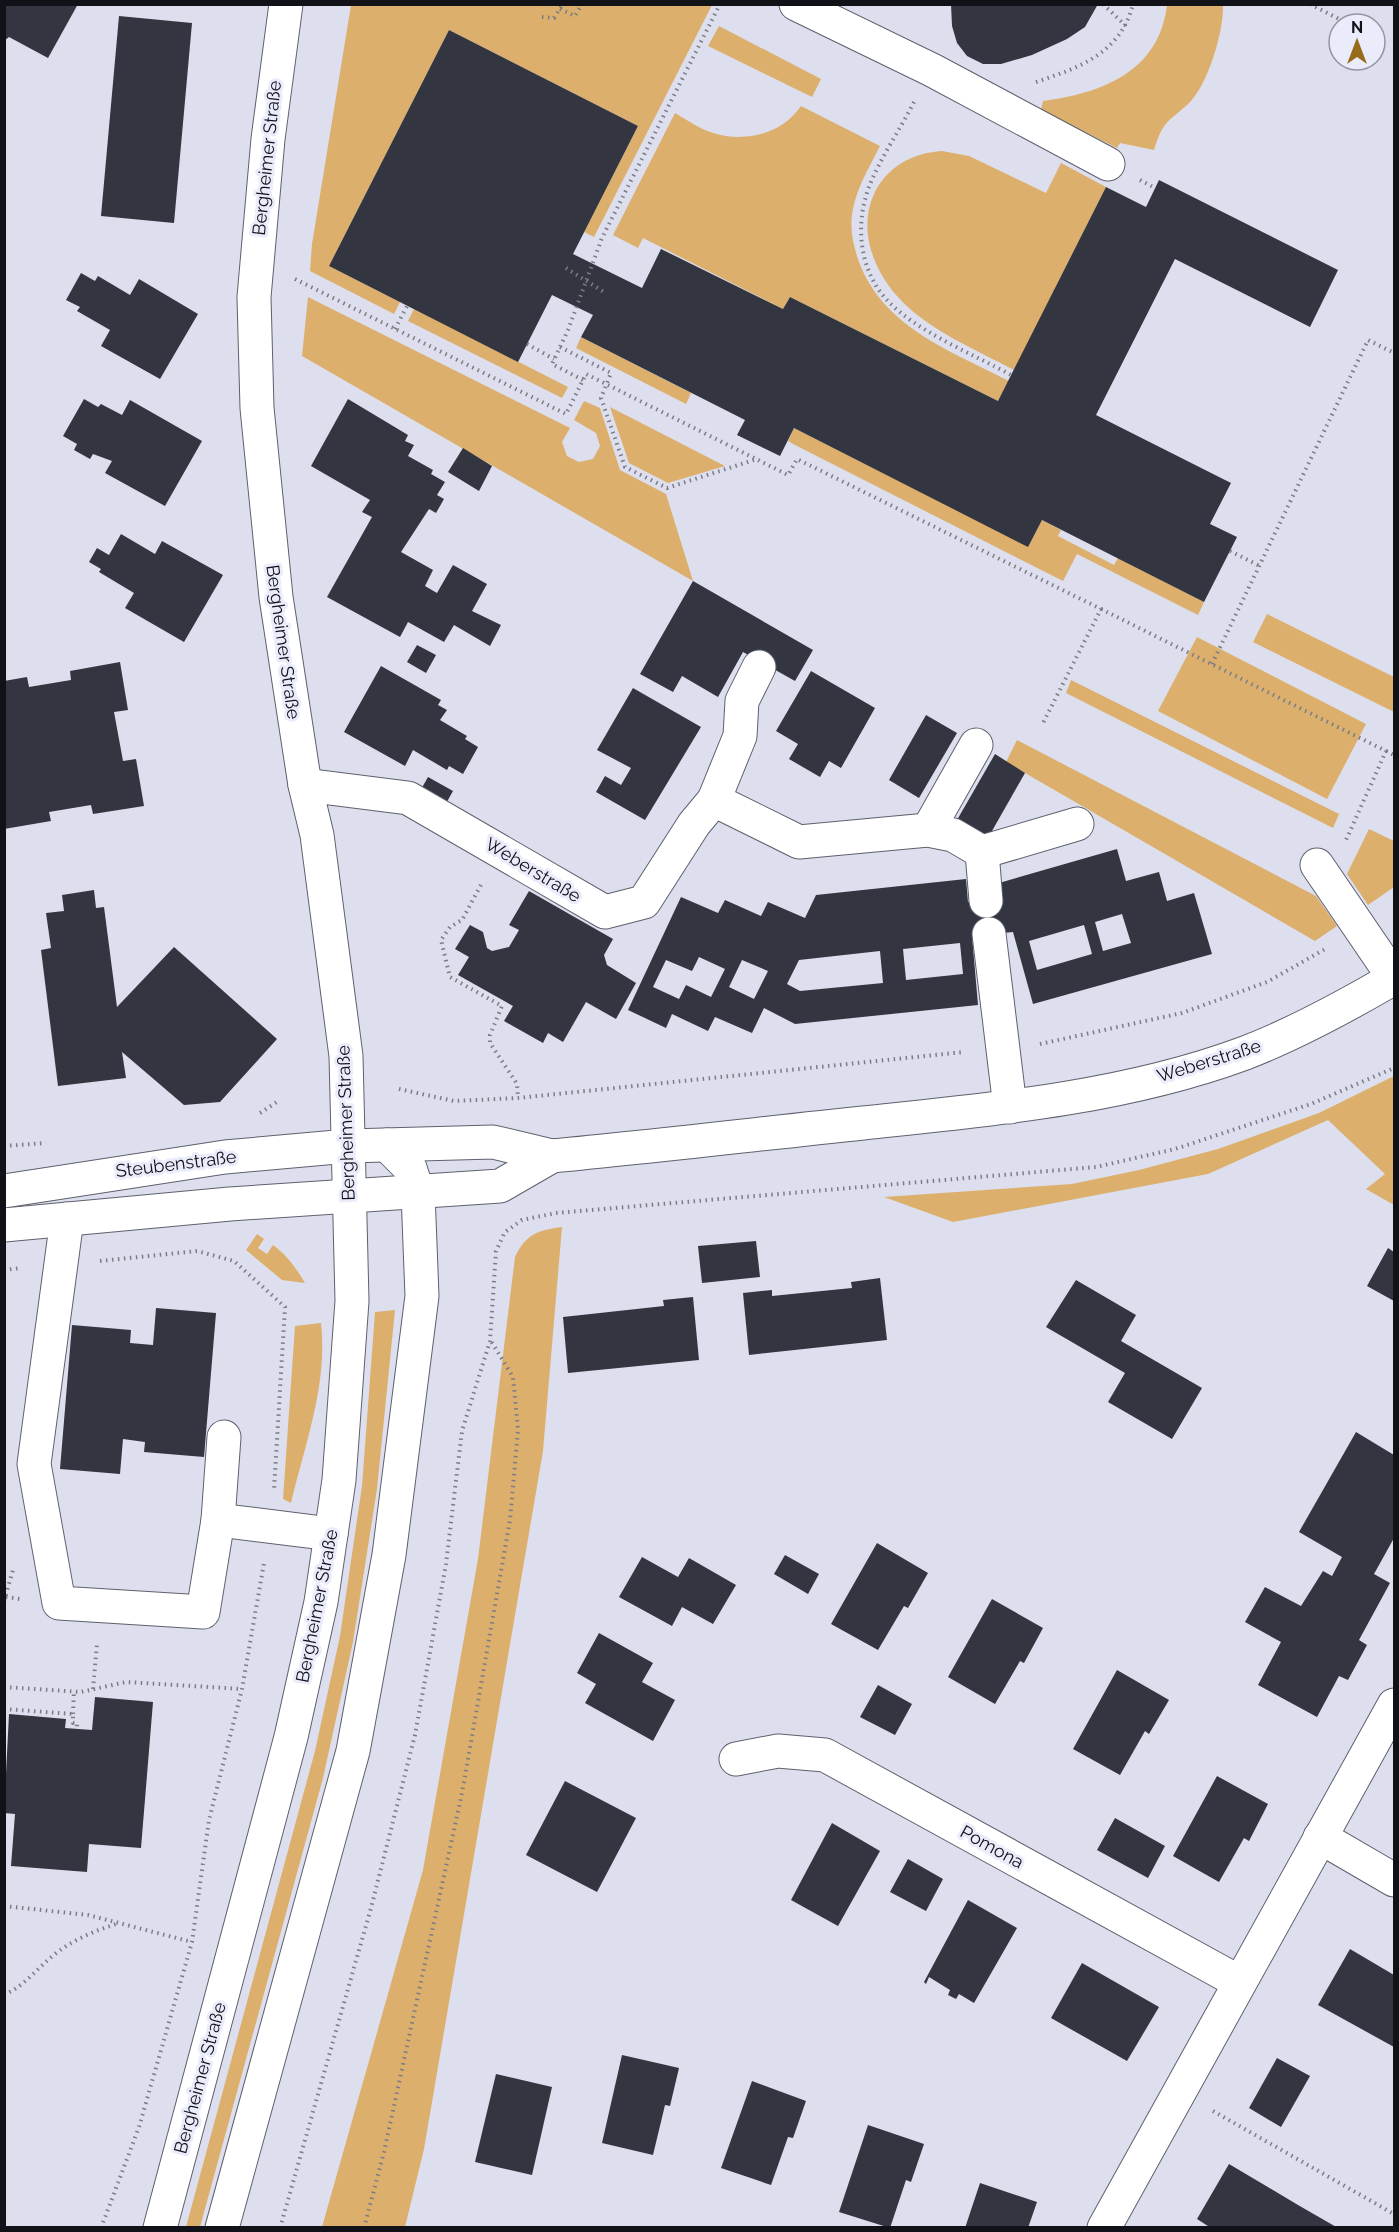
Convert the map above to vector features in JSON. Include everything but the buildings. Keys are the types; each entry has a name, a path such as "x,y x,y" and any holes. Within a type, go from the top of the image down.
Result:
{"main road":[{"name":"Bergheimer Straße","path":"160,2228 291,1737 321,1602 339,1480 352,1301 346,1056 317,835 304,785 265,504 254,331 256,261 268,139 286,4"},
{"path":"796,4 932,70 1108,164"},
{"name":"Weberstraße","path":"304,785 408,798 597,909 605,912 615,911 644,902 694,824 714,800 740,736 742,701 759,667"},
{"path":"928,830 976,745"},
{"path":"714,800 799,842 928,830 953,835 982,852 1077,824"},
{"path":"982,852 986,901"},
{"path":"1322,873 1395,978"},
{"path":"989,934 1010,1107"},
{"name":"Weberstraße","path":"348,1146 493,1142 552,1156 1010,1107 1100,1091 1185,1071 1243,1054 1294,1033 1395,978"},
{"path":"222,2228 353,1751 389,1555 422,1296 418,1193 410,1168 387,1145"},
{"name":"Steubenstraße","path":"4,1191 225,1157 348,1146"},
{"name":"Weberstraße","path":"349,1197 500,1186 552,1156"},
{"path":"4,1224 230,1204 349,1197"},
{"path":"67,1219 63,1265 34,1464 59,1603 203,1612 218,1520 224,1437"},
{"path":"218,1520 331,1534"},
{"path":"1104,2228 1395,1705"},
{"name":"Pomona","path":"736,1759 778,1751 825,1755 1239,1982"},
{"path":"1320,1837 1395,1880"}],"path":[{"path":"542,17 554,18 563,4"},
{"path":"560,9 575,16 582,4"},
{"path":"583,380 552,364 602,238 720,4"},
{"path":"1103,4 1126,26"},
{"path":"1034,82 1090,60 1116,41 1126,26 1133,4"},
{"path":"1310,4 1327,13"},
{"path":"932,70 869,187 859,225 866,265 886,299 920,325 1011,375"},
{"path":"256,261 566,414 586,374 788,475 797,459 1395,755"},
{"path":"566,268 604,292"},
{"path":"395,330 407,306"},
{"path":"1212,664 1368,340 1395,353"},
{"path":"527,344 554,359"},
{"path":"560,347 611,373 601,398 625,467 667,488 757,459"},
{"path":"1230,551 1260,566"},
{"path":"1042,725 1101,609"},
{"path":"1322,873 1386,751"},
{"path":"501,851 462,920 450,927 441,940 450,977 502,1006 490,1035 490,1042 517,1084 518,1098"},
{"path":"280,2228 371,1908 415,1735 446,1564 462,1431 490,1341 496,1251 505,1232 522,1220 556,1214 1096,1167 1175,1149 1311,1104 1395,1068"},
{"path":"399,1089 454,1101 547,1096"},
{"path":"4,1270 197,1251 234,1261 285,1307 282,1396 259,1599 242,1689 209,1820 192,1942 139,2127 101,2228"},
{"path":"364,2228 384,2152 462,1793 510,1520 518,1430 513,1377 490,1341"},
{"path":"93,1689 100,1605"},
{"path":"4,1687 74,1691 126,1682 242,1689"},
{"path":"74,1691 73,1723 77,1723 77,1729"},
{"path":"4,1709 73,1714"},
{"path":"4,1906 50,1909 119,1923 192,1942"},
{"path":"4,1995 29,1979 63,1948 96,1931 119,1923"},
{"path":"1179,2091 1395,2214"}],"shaded area":[{"path":"351,5 712,5 594,237 584,232 638,126 449,30 329,266 400,302 394,314 310,271 312,244"},
{"path":"1167,5 1223,5 1223,16 1218,43 1202,84 1188,104 1163,127 1154,150 1120,143 1117,148 1041,110 1043,101 1086,92 1106,85 1140,63 1153,47 1162,28"},
{"path":"719,26 821,79 812,97 708,46"},
{"path":"801,106 880,146 861,185 853,209 852,236 859,262 870,285 902,321 943,348 1009,381 998,401 790,297 783,309 643,238 638,248 613,235 675,113 708,131 738,137 762,134 773,129 793,116"},
{"path":"942,151 969,156 1046,193 1061,163 1106,187 1014,370 949,336 910,309 881,273 871,250 867,226 869,211 877,188 890,172 905,161 922,154"},
{"path":"308,297 570,428 562,442 567,456 579,462 593,459 600,446 596,433 574,420 584,401 600,408 620,470 666,494 693,581 302,356"},
{"path":"414,309 568,387 562,398 408,321"},
{"path":"581,337 691,393 686,404 576,348"},
{"path":"610,407 725,466 668,483 629,463"},
{"path":"794,428 1028,546 1042,520 1061,530 1058,536 1114,565 1118,558 1204,602 1198,615 1077,554 1063,581 795,445 788,441"},
{"path":"1267,614 1394,677 1394,712 1253,642"},
{"path":"1197,637 1366,724 1327,799 1158,711"},
{"path":"1071,680 1339,814 1333,828 1066,693"},
{"path":"1017,740 1316,896 1337,926 1315,941 1006,762"},
{"path":"1369,829 1394,841 1394,887 1368,905 1347,874"},
{"path":"1394,1076 1394,1205 1366,1189 1385,1174 1328,1120 1208,1174 953,1222 884,1197 1072,1184 1139,1170 1218,1149 1319,1113"},
{"path":"562,1227 543,1451 424,2149 405,2227 322,2227 423,1870 478,1559 515,1257 528,1238 534,1234"},
{"path":"257,1234 264,1239 258,1248 267,1254 273,1245 291,1262 305,1283 282,1280 246,1250"},
{"path":"395,1310 377,1489 353,1642 323,1778 200,2227 186,2227 315,1751 340,1636 362,1486 375,1312"},
{"path":"321,1323 321,1369 318,1391 291,1503 283,1499 295,1326"}]}
